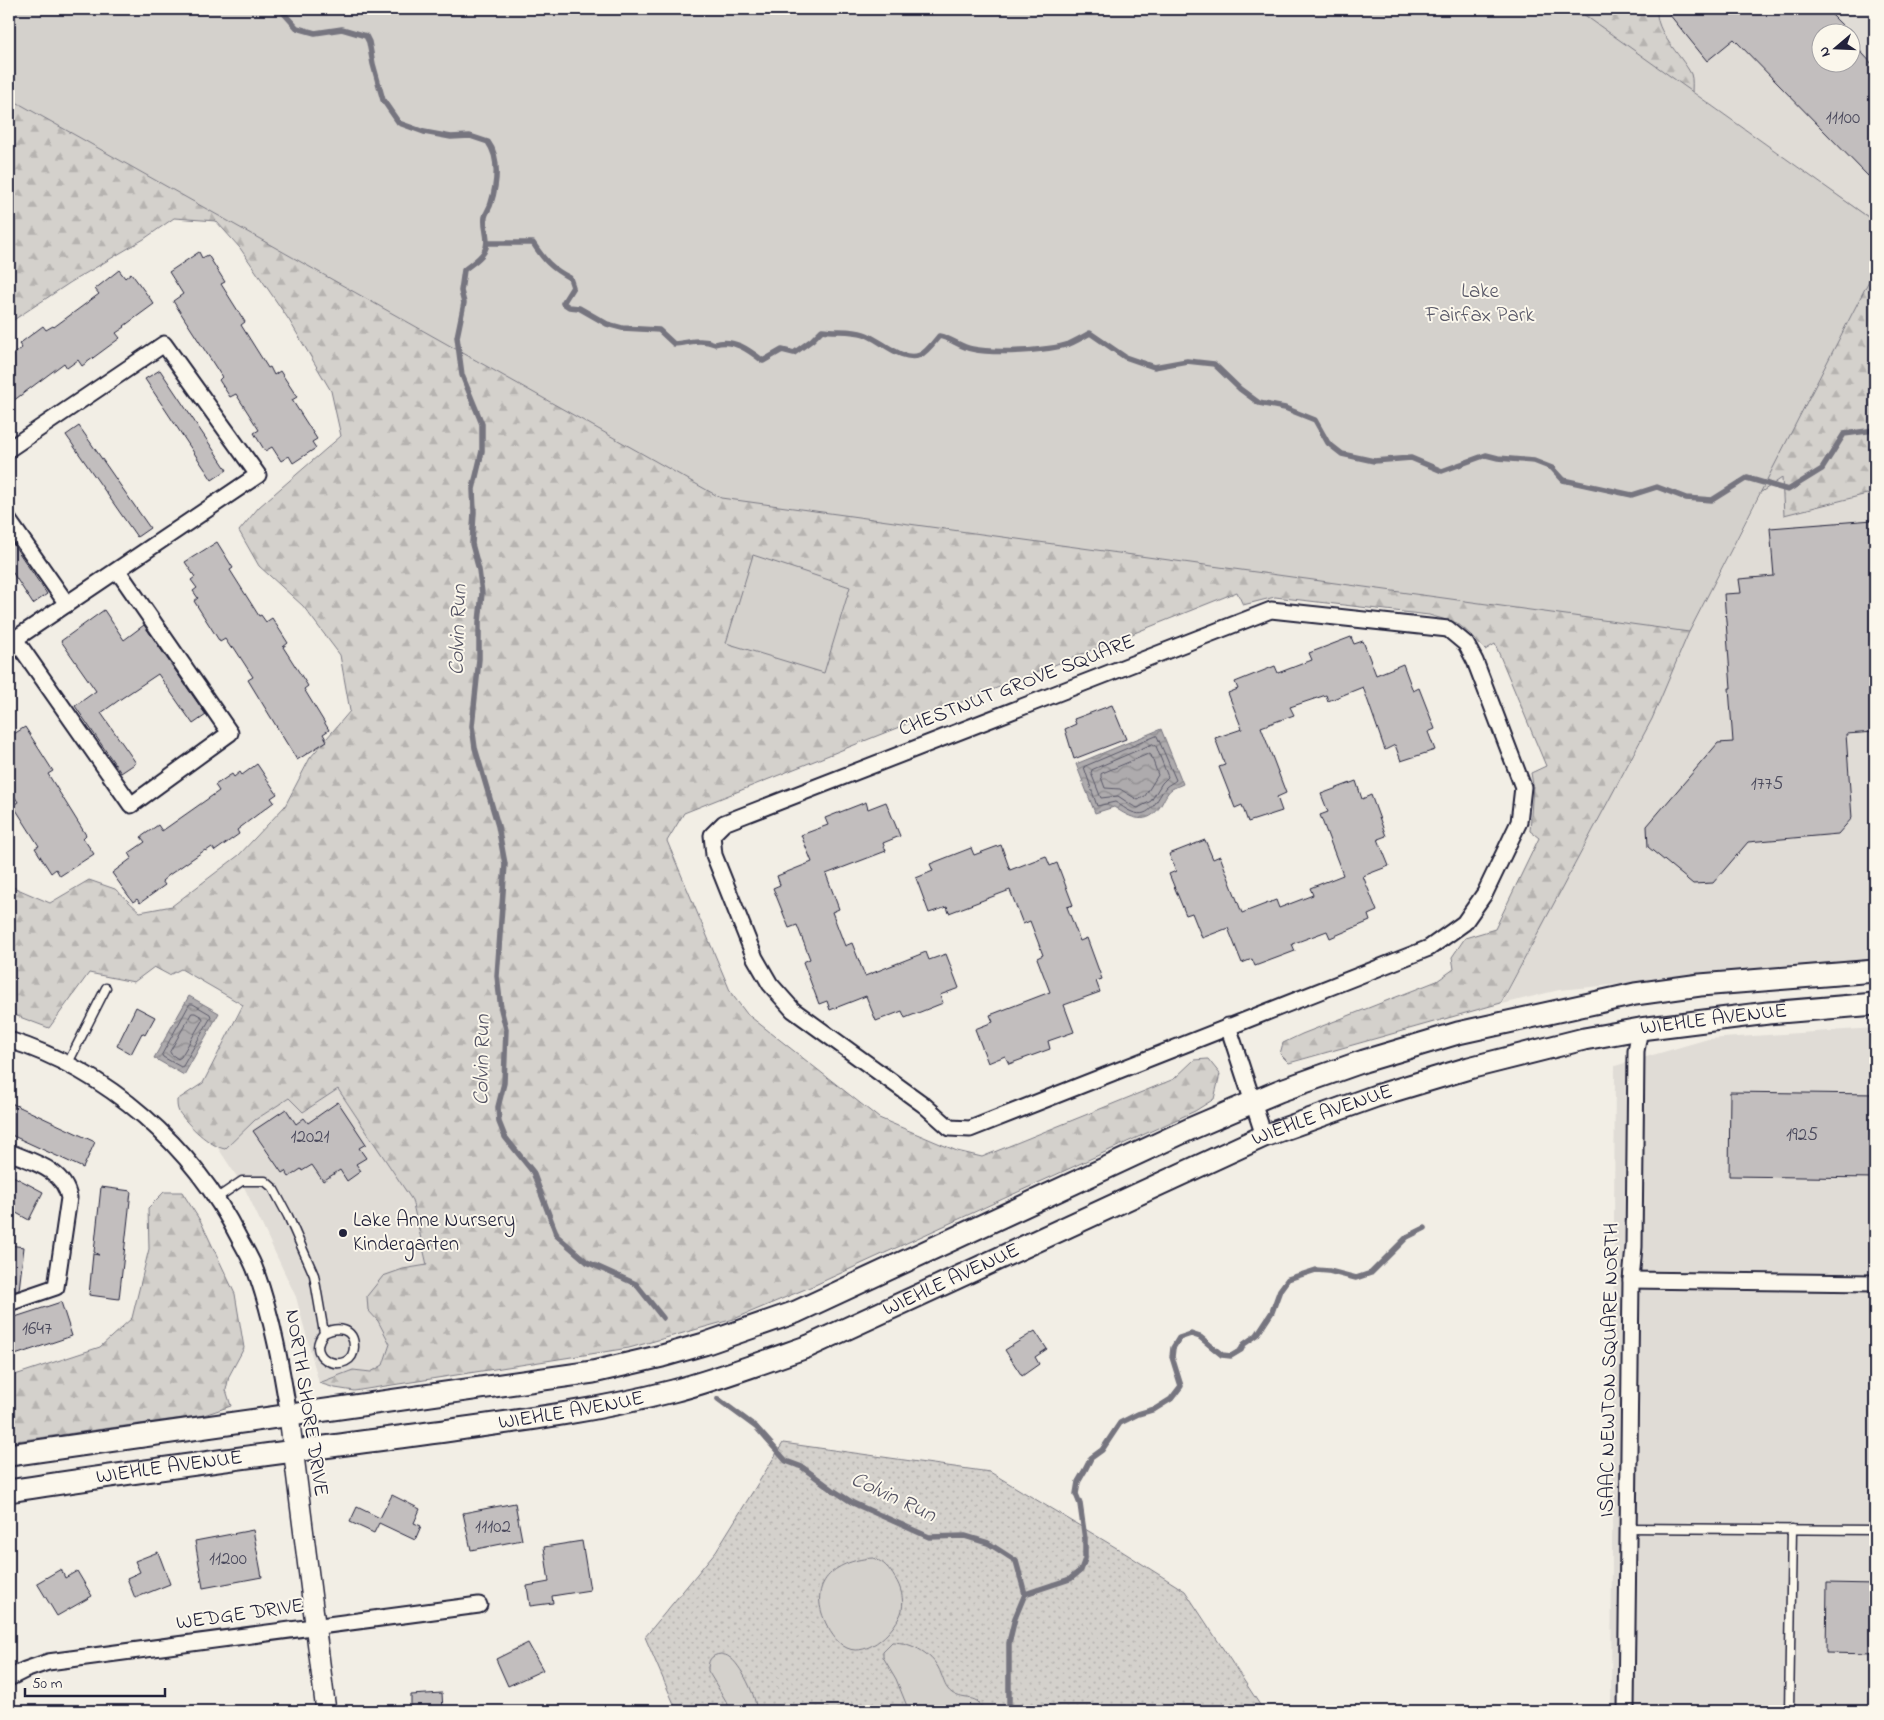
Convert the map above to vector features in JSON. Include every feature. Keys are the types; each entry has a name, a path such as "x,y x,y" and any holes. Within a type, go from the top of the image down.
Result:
{"main road":[{"name":"WIEHLE AVENUE","path":"9,1455 592,1372 662,1356 728,1337 796,1312 1190,1129 1254,1102 1364,1061 1458,1032 1635,994 1700,985 1875,971"},
{"name":"WIEHLE AVENUE","path":"9,1491 159,1468 534,1418 602,1407 673,1391 740,1371 809,1346 1264,1136 1376,1096 1469,1068 1584,1039 1640,1029 1768,1013 1875,1004"}],"street":[{"path":"9,449 164,344 258,475 12,641 131,805 230,733 118,570"},
{"path":"9,521 67,604"},
{"name":"CHESTNUT GROVE SQUARE","path":"1271,610 1448,629 1466,644 1476,661 1523,787 1519,822 1485,893 1464,923 1429,948 1228,1026 970,1129 950,1128 924,1105 793,1010 770,984 755,958 730,898 714,855 712,835 724,823 1271,610"},
{"path":"1228,1026 1264,1136"},
{"name":"ISAAC NEWTON SQUARE NORTH","path":"1626,1711 1631,1280 1634,1247 1636,1051 1640,1029"},
{"name":"NORTH SHORE DRIVE","path":"9,1040 67,1065 101,1084 155,1126 203,1178 233,1225 258,1279 276,1338 294,1451 326,1711"},
{"path":"9,1152 50,1170 62,1180 69,1198 56,1287 9,1303"},
{"path":"1631,1280 1875,1283"},
{"name":"WEDGE DRIVE","path":"9,1678 48,1662 479,1605"}],"lane":[{"path":"67,1065 106,988"},
{"path":"217,1198 242,1181 265,1182 273,1188 288,1216 314,1275 324,1333 320,1338 319,1349 321,1357 328,1362 336,1364 352,1357 354,1349 353,1339 347,1331 339,1328 324,1333"},
{"path":"1628,1528 1875,1530"},
{"path":"1789,1711 1792,1529"}],"shaded area":[{"path":"1576,9 1875,9 1875,222"},
{"path":"1875,413 1875,960 1559,990 1502,1004 1689,632 1766,484"},
{"path":"1875,1028 1875,1711 1611,1711 1615,1066 1708,1039"},
{"name":"Lake Anne Nursery Kindergarten","path":"338,1089 412,1200 427,1265 403,1269 368,1310 378,1321 390,1344 383,1365 371,1372 353,1370 319,1383 296,1297 245,1189 218,1148 225,1149 255,1120 289,1098 303,1112"}],"green space":[{"path":"9,9 1657,9 1657,18 1664,35 1691,74 1692,94 1875,222 1875,503 1867,494 1784,515 1782,478 1748,501 1652,719 1501,1003 1289,1063 1280,1054 1283,1043 1437,981 1454,969 1452,957 1465,938 1495,929 1539,838 1530,831 1533,785 1531,773 1546,766 1495,644 1485,650 1457,623 1429,615 1275,597 1243,605 1237,592 684,813 667,841 731,993 747,1014 879,1118 957,1151 982,1157 1174,1079 1194,1060 1208,1059 1220,1074 1214,1099 1195,1111 815,1285 734,1319 629,1348 354,1391 335,1388 319,1383 353,1370 371,1372 383,1365 390,1344 378,1321 368,1310 367,1296 383,1276 403,1269 427,1265 412,1200 338,1089 303,1112 289,1098 255,1120 225,1149 212,1144 193,1129 179,1112 177,1100 203,1083 243,1005 181,969 169,975 154,967 134,982 89,973 49,1028 9,1013 9,877 13,887 50,903 89,880 115,889 140,912 172,906 239,855 285,806 310,758 350,711 340,655 303,606 259,566 239,531 259,507 341,436 331,391 289,320 240,248 216,221 174,218 144,239 71,282 9,323"},
{"name":"Lake Fairfax Park","path":"9,9 1576,9 1875,222 1875,269 1689,632 721,498 9,98"},
{"path":"753,555 850,587 824,673 726,643"},
{"path":"164,1192 182,1192 201,1222 235,1294 244,1348 229,1376 226,1390 231,1406 204,1415 9,1442 9,1377 100,1347 132,1318 149,1249 148,1208"},
{"path":"783,1443 990,1472 1185,1591 1264,1711 677,1711 645,1637 716,1551"},
{"path":"873,1558 880,1561 891,1571 900,1589 903,1606 894,1625 881,1640 864,1649 855,1650 843,1646 830,1632 820,1605 820,1593 823,1583 838,1568 848,1563"},
{"path":"892,1642 907,1644 922,1651 934,1661 945,1684 952,1693 978,1702 983,1711 909,1711 896,1679 883,1657 883,1651"},
{"path":"721,1654 733,1661 743,1674 754,1698 756,1711 732,1711 708,1671 710,1659"}],"water":[{"path":"1161,729 1183,784 1170,790 1156,812 1145,818 1132,817 1114,807 1095,813 1076,764"},
{"path":"189,996 219,1013 184,1075 154,1058"}],"building":[{"path":"1665,9 1826,9 1839,22 1812,22 1812,72 1862,72 1862,53 1875,67 1875,168 1868,176 1734,39 1707,61"},
{"path":"199,252 202,258 208,255 225,282 221,284 245,322 241,325 268,368 270,367 274,375 280,371 297,397 292,400 317,439 312,442 316,448 293,463 289,456 281,461 272,447 265,451 254,433 259,430 236,394 230,397 219,380 222,377 173,301 183,294 169,272"},
{"path":"119,270 125,278 131,273 154,304 116,333 120,338 82,366 78,360 67,368 64,363 9,404 9,357 22,348 19,344 43,326 46,330 54,327 99,294 95,289"},
{"path":"160,370 227,470 212,480 145,379"},
{"path":"79,426 150,528 137,537 66,435"},
{"path":"1873,520 1875,543 1875,732 1846,734 1852,818 1838,834 1748,842 1713,883 1693,884 1648,847 1647,826 1718,743 1733,742 1724,594 1741,593 1739,579 1774,576 1770,528"},
{"path":"9,538 47,594 33,604 9,567"},
{"path":"217,542 233,568 230,570 259,616 261,615 266,622 272,618 288,643 283,647 308,686 304,689 329,730 323,734 327,741 297,760 248,680 253,677 233,646 231,648 225,639 220,642 194,601 198,598 193,591 197,588 191,580 195,577 185,562"},
{"path":"104,610 124,640 144,625 206,715 193,724 158,674 122,698 101,713 136,763 121,773 75,706 96,691 61,641"},
{"path":"1351,637 1354,644 1363,641 1376,675 1403,664 1413,691 1419,688 1435,729 1428,732 1435,750 1401,761 1395,745 1385,750 1363,687 1328,701 1326,695 1290,707 1294,715 1261,727 1286,793 1277,797 1282,811 1248,822 1242,805 1235,808 1219,767 1225,765 1215,738 1242,729 1228,693 1238,689 1235,682 1275,666 1278,673 1312,660 1309,653"},
{"path":"1112,705 1126,739 1074,759 1065,729 1076,724 1074,719"},
{"path":"25,727 53,771 48,774 86,835 83,838 94,854 60,876 56,869 51,873 35,848 39,846 13,805 18,802 9,788 9,737"},
{"path":"257,764 277,794 271,798 274,802 237,830 239,834 215,851 212,847 205,850 162,881 165,885 140,903 137,899 133,902 112,873 132,858 129,853 145,842 141,837 158,825 162,831 219,791 215,785 232,774 234,777 240,772 242,775"},
{"path":"1356,781 1362,799 1371,795 1386,836 1378,839 1389,866 1363,876 1377,911 1368,915 1370,921 1330,938 1327,931 1292,944 1295,951 1255,966 1252,959 1242,963 1228,928 1202,938 1192,913 1186,915 1169,874 1176,871 1169,854 1205,840 1213,859 1220,856 1242,913 1276,900 1279,908 1313,895 1310,888 1343,875 1320,815 1328,812 1321,794"},
{"path":"866,802 868,809 886,802 900,836 883,843 886,851 826,874 839,909 832,912 845,946 852,943 865,976 926,952 929,960 946,954 959,988 940,995 943,1003 905,1018 902,1011 876,1021 866,996 830,1010 827,1001 819,1004 803,962 810,959 797,925 789,928 773,888 780,885 777,876 812,862 801,835 828,825 825,818"},
{"path":"1001,845 1010,870 1046,856 1050,866 1057,863 1073,905 1067,907 1080,941 1087,938 1102,979 1096,981 1100,992 1064,1005 1074,1032 1048,1041 1050,1049 1009,1064 1005,1056 988,1063 975,1029 993,1022 990,1015 1050,992 1037,958 1043,955 1030,921 1023,924 1010,890 949,913 947,907 929,913 916,878 933,871 930,864 971,848 974,855"},
{"path":"136,1007 155,1017 145,1035 142,1033 131,1054 117,1046"},
{"path":"1730,1092 1875,1094 1875,1178 1729,1176"},
{"path":"9,1102 95,1142 83,1168 9,1134"},
{"path":"338,1102 366,1144 359,1148 366,1158 356,1164 361,1171 347,1181 340,1170 323,1181 312,1165 302,1171 301,1169 289,1177 285,1171 282,1173 253,1131 286,1109 296,1124 304,1118 308,1123"},
{"path":"9,1174 43,1192 29,1220 9,1209"},
{"path":"101,1187 131,1191 119,1299 89,1295 93,1254 99,1255 94,1252"},
{"path":"9,1245 24,1247 19,1290 9,1293"},
{"path":"61,1302 72,1336 9,1357 9,1319"},
{"path":"1035,1331 1047,1349 1035,1357 1039,1364 1022,1376 1005,1350"},
{"path":"392,1495 420,1509 414,1523 421,1526 415,1540 379,1523 374,1533 350,1522 357,1507 380,1518"},
{"path":"515,1503 522,1540 471,1550 463,1513"},
{"path":"253,1530 262,1577 203,1588 195,1541"},
{"path":"582,1541 590,1590 552,1596 553,1603 530,1606 527,1586 549,1582 544,1547"},
{"path":"158,1552 170,1584 135,1598 127,1578 140,1572 135,1561"},
{"path":"61,1569 65,1578 77,1571 92,1596 57,1616 37,1583"},
{"path":"1827,1583 1875,1584 1875,1654 1826,1653"},
{"path":"528,1643 543,1670 508,1686 496,1659"},
{"path":"442,1693 443,1711 411,1711 411,1695"}],"waterway":[{"name":"Colvin Run","path":"280,9 297,28 315,33 342,29 366,36 383,100 399,123 424,132 451,137 470,136 488,142 492,148 496,171 495,188 485,217 487,243 480,257 464,270 461,291 464,303 457,337 462,375 482,424 482,451 473,489 472,544 479,570 482,593 479,622 479,659 472,726 475,748 498,826 505,864 497,976 501,1009 506,1029 504,1083 498,1107 499,1122 505,1137 533,1172 557,1236 587,1262 636,1284 663,1318"},
{"path":"487,243 533,243 548,263 570,278 573,287 563,303 569,307 579,308 607,324 622,328 659,330 674,344 699,341 715,344 734,344 746,349 763,361 782,350 794,353 822,330 864,334 899,353 913,357 925,352 939,336 972,349 1007,351 1035,350 1069,344 1090,333 1125,357 1154,367 1187,361 1214,364 1240,389 1259,403 1285,408 1315,420 1328,443 1342,454 1374,461 1411,458 1442,471 1486,455 1534,461 1552,468 1563,480 1632,495 1657,487 1686,498 1712,500 1747,478 1788,490 1822,469 1844,434 1875,430"},
{"path":"1025,1594 1070,1579 1081,1570 1085,1559 1085,1539 1080,1504 1076,1494 1078,1482 1091,1458 1102,1450 1120,1423 1138,1414 1155,1409 1171,1399 1181,1386 1172,1357 1173,1348 1179,1338 1191,1334 1200,1337 1222,1355 1231,1356 1241,1350 1244,1344 1257,1335 1272,1312 1280,1290 1288,1279 1316,1270 1329,1271 1356,1278 1371,1273 1407,1237 1425,1228"},
{"name":"Colvin Run","path":"718,1399 756,1427 786,1461 802,1467 853,1503 929,1537 965,1536 988,1543 1016,1561 1025,1594 1015,1618 1009,1643 1009,1711"}],"place":[{"name":"Lake Anne Nursery Kindergarten","path":"343,1233"}]}
